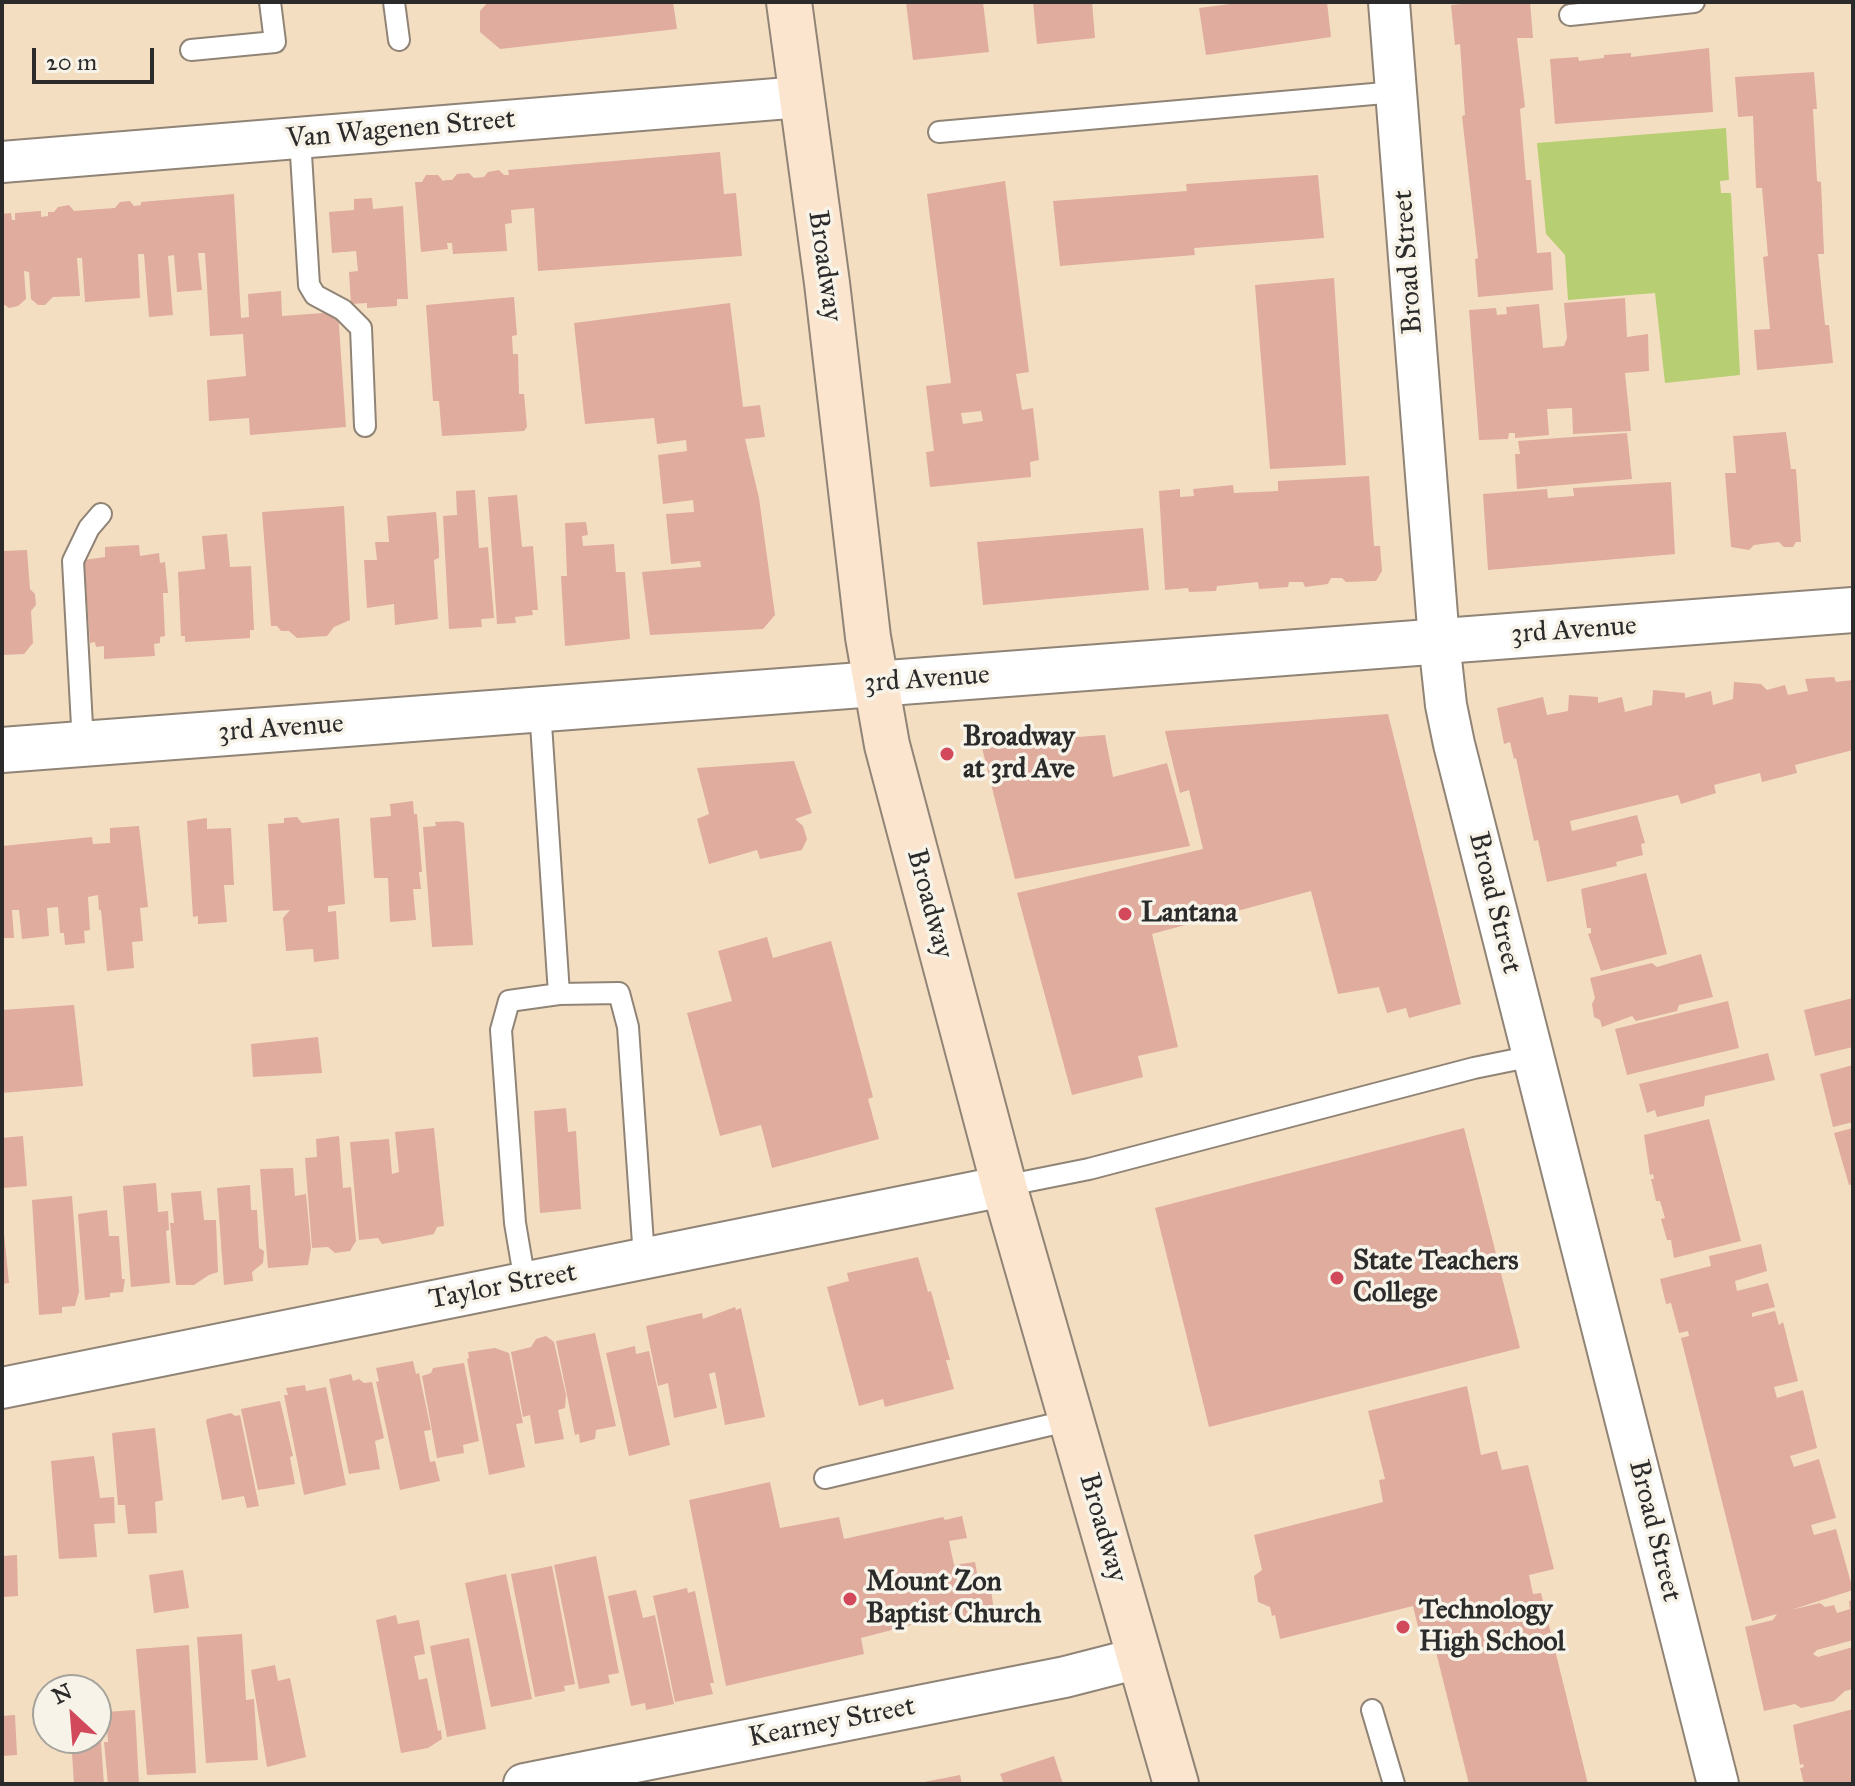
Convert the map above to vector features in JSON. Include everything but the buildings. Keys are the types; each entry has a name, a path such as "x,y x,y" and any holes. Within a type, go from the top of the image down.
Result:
{"main road":[{"name":"Broadway","path":"789,2 876,684 897,789 1004,1186 1176,1784"}],"street":[{"name":"Broad Street","path":"1389,2 1439,641 1454,744 1718,1784"},
{"name":"Van Wagenen Street","path":"2,162 801,97"},
{"name":"3rd Avenue","path":"2,750 1853,610"},
{"name":"Taylor Street","path":"2,1388 1004,1186"},
{"name":"Kearney Street","path":"524,1784 1065,1677 1139,1658"}],"lane":[{"path":"191,50 275,42 270,2"},
{"path":"394,2 399,40"},
{"path":"1570,15 1694,2"},
{"path":"939,132 1396,92"},
{"path":"300,138 309,285 315,295 343,310 361,328 365,426"},
{"path":"83,744 73,561 89,528 101,514"},
{"path":"540,709 559,994"},
{"path":"525,1282 515,1223 501,1030 509,1001 559,994 619,993 628,1027 644,1258"},
{"path":"1004,1186 1089,1169 1474,1068 1533,1056"},
{"path":"825,1478 1071,1420"},
{"path":"1372,1710 1394,1784"}],"green space":[{"path":"1726,128 1729,180 1720,181 1721,193 1731,193 1740,375 1665,383 1655,293 1568,300 1565,255 1546,234 1537,143"}],"place":[{"name":"Broadway at 3rd Ave","path":"947,754"},
{"name":"Lantana","path":"1125,914"},
{"name":"State Teachers College","path":"1337,1278"},
{"name":"Mount Zon Baptist Church","path":"850,1599"},
{"name":"Technology High School","path":"1403,1627"}]}
